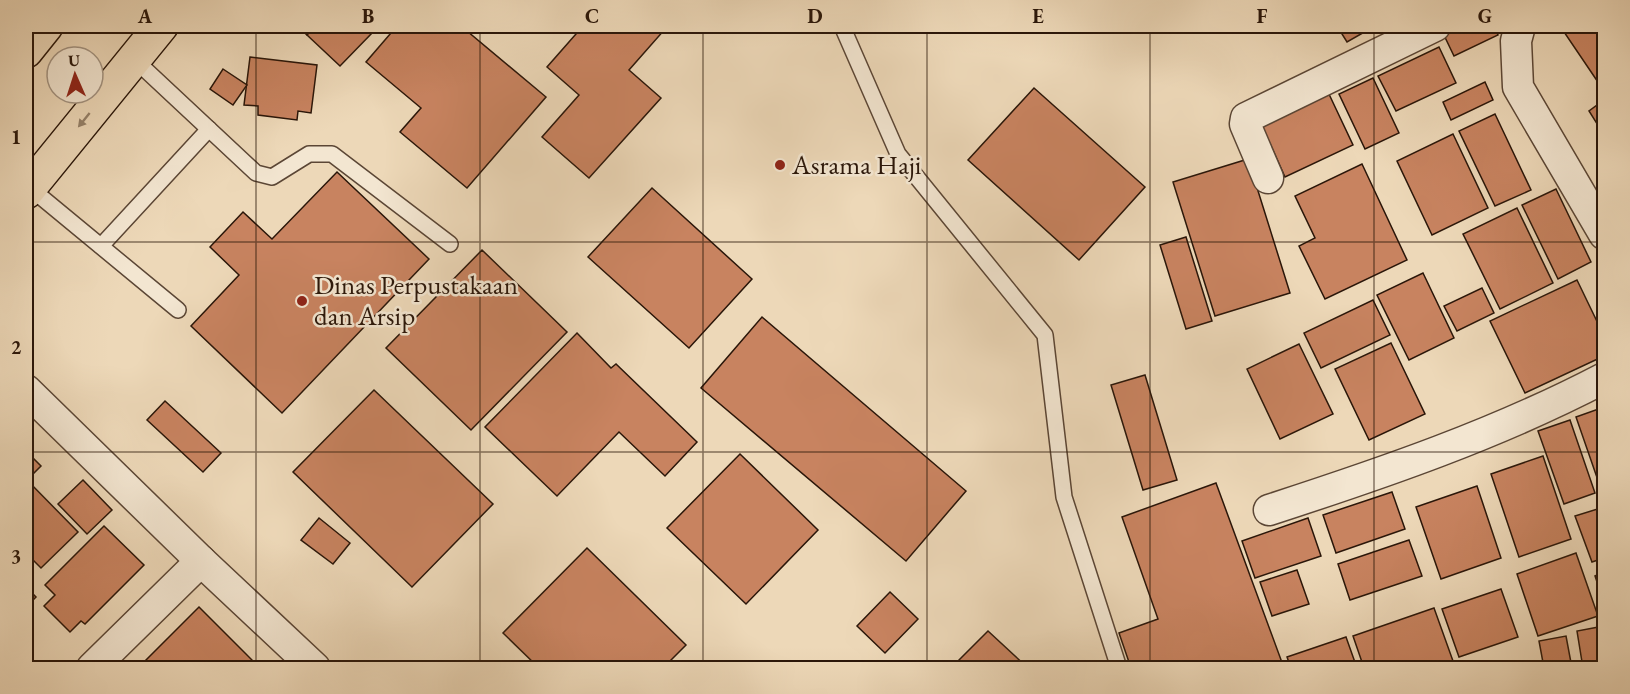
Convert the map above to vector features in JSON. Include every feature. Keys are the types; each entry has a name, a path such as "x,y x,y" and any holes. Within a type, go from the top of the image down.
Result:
{"highway":[{"path":"26,51 46,26"},
{"path":"27,190 161,26"}],"street":[{"path":"1268,177 1245,124 1246,118 1435,26"},
{"path":"1520,26 1515,41 1518,87 1605,234"},
{"path":"1269,510 1378,475 1454,447 1565,399 1605,378"},
{"path":"26,390 315,669"},
{"path":"92,669 201,561"}],"lane":[{"path":"842,26 898,154 1045,335 1064,497 1119,669"},
{"path":"134,59 256,173 272,177 309,154 332,154 450,244"},
{"path":"101,246 209,129"},
{"path":"27,190 101,246 178,310"}],"building":[{"path":"297,26 316,26 307,35"},
{"path":"316,26 364,26 372,33 340,66 307,35"},
{"path":"397,26 461,26 546,97 467,188 400,132 421,108 366,62"},
{"path":"583,26 663,26 666,28 629,70 661,98 589,178 542,137 579,95 547,67"},
{"path":"1337,26 1375,26 1347,42"},
{"path":"1449,26 1494,26 1498,35 1454,56 1441,29"},
{"path":"1560,26 1604,26 1604,91"},
{"path":"1439,47 1456,83 1396,111 1378,76"},
{"path":"250,57 317,65 311,113 298,111 297,120 258,115 258,106 244,105"},
{"path":"223,69 247,85 233,105 210,89"},
{"path":"1373,78 1399,133 1365,149 1339,94"},
{"path":"1485,82 1493,100 1451,120 1443,102"},
{"path":"1034,88 1145,187 1079,260 968,160"},
{"path":"1328,92 1353,145 1285,177 1261,124"},
{"path":"1604,100 1604,135 1589,111"},
{"path":"1495,114 1531,190 1495,206 1459,131"},
{"path":"1453,134 1488,208 1432,235 1397,161"},
{"path":"1248,159 1290,293 1215,316 1173,182"},
{"path":"1362,164 1407,260 1325,299 1299,246 1315,238 1295,196"},
{"name":"Dinas Perpustakaan dan Arsip","path":"337,172 429,259 282,413 191,326 239,275 210,247 243,212 272,239"},
{"path":"652,188 752,279 689,348 588,257"},
{"path":"1556,189 1591,262 1558,279 1522,205"},
{"path":"1517,208 1553,283 1500,309 1463,234"},
{"path":"1186,237 1212,321 1186,329 1160,245"},
{"path":"482,250 567,332 471,430 386,348"},
{"path":"1423,273 1454,338 1409,360 1377,295"},
{"path":"1577,280 1604,336 1604,356 1525,393 1490,321"},
{"path":"1482,288 1494,313 1457,331 1444,306"},
{"path":"1373,300 1390,335 1321,368 1304,333"},
{"path":"762,317 966,491 906,561 701,388"},
{"path":"577,333 611,368 616,364 697,442 665,476 619,432 557,496 485,427"},
{"path":"1391,343 1425,414 1369,440 1335,369"},
{"path":"1299,344 1333,414 1280,439 1247,369"},
{"path":"1145,375 1177,480 1143,490 1111,385"},
{"path":"374,390 493,504 412,587 293,472"},
{"path":"165,401 221,453 203,472 147,420"},
{"path":"1604,407 1604,491 1602,492 1576,417"},
{"path":"1570,420 1595,493 1564,504 1538,431"},
{"path":"26,451 41,466 27,480 78,532 41,568 26,553"},
{"path":"740,454 818,530 746,604 667,528"},
{"path":"1543,456 1571,539 1519,557 1491,474"},
{"path":"83,480 112,510 87,534 58,504"},
{"path":"1216,483 1284,668 1131,668 1119,633 1158,619 1122,517"},
{"path":"1477,486 1501,558 1441,579 1416,507"},
{"path":"1392,492 1405,529 1336,553 1323,515"},
{"path":"1604,507 1604,558 1592,562 1575,516"},
{"path":"319,518 350,543 333,564 301,540"},
{"path":"1308,518 1321,556 1255,578 1242,541"},
{"path":"104,526 144,565 85,624 81,621 70,632 44,606 55,595 45,585"},
{"path":"1409,540 1422,576 1350,600 1338,564"},
{"path":"587,548 686,645 663,668 539,668 503,633"},
{"path":"1576,553 1598,616 1538,636 1517,574"},
{"path":"1297,570 1309,604 1272,616 1260,582"},
{"path":"1604,572 1604,603 1595,576"},
{"path":"26,587 36,597 26,607"},
{"path":"1501,589 1518,637 1459,657 1442,609"},
{"path":"890,592 918,619 885,653 857,626"},
{"path":"199,607 260,668 138,668"},
{"path":"1434,608 1453,661 1432,668 1364,668 1353,636"},
{"path":"1604,626 1604,668 1583,668 1577,631"},
{"path":"988,631 1028,668 951,668"},
{"path":"1566,636 1572,668 1544,668 1539,641"},
{"path":"1346,637 1357,668 1291,668 1287,657"}],"place":[{"name":"Asrama Haji","path":"780,165"},
{"name":"Dinas Perpustakaan dan Arsip","path":"302,301"}]}
